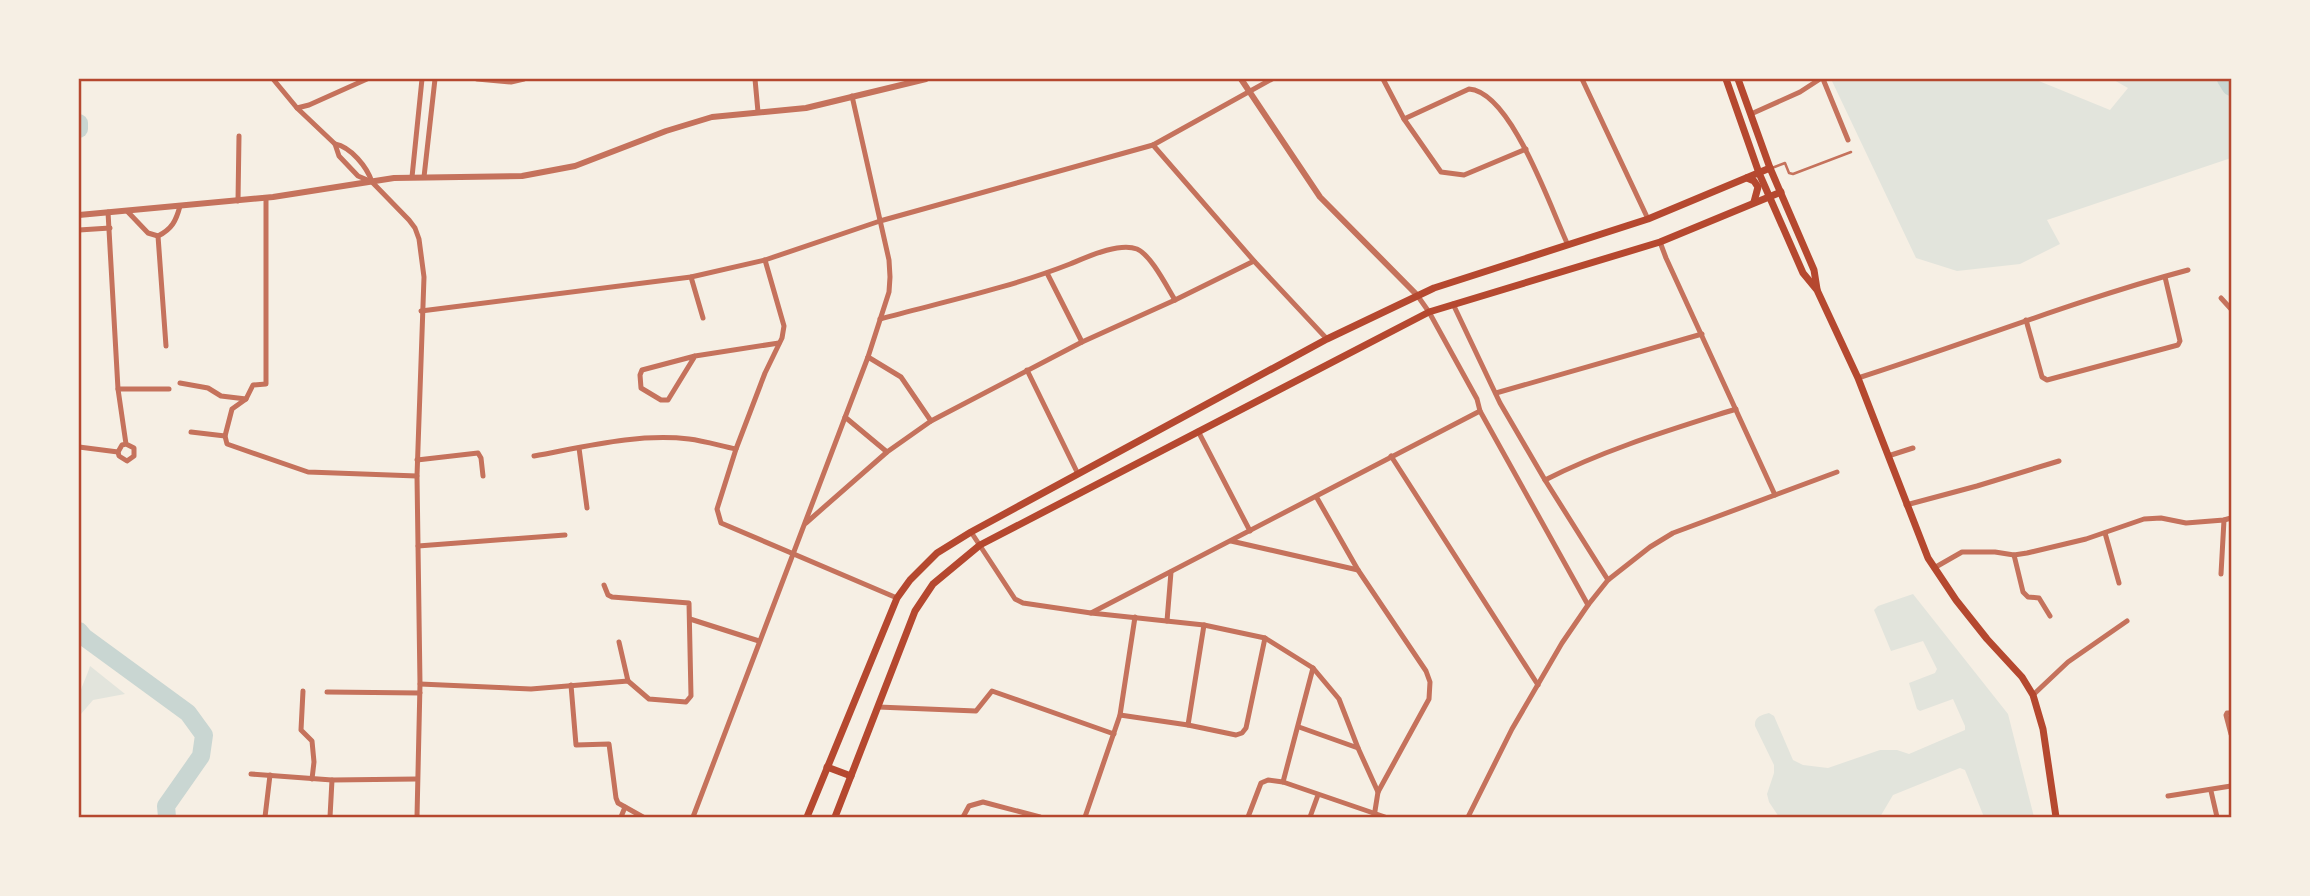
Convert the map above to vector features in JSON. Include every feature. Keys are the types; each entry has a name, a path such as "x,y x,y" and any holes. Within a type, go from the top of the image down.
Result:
{"main road":[{"path":"1726,79 1759,173 1803,272 1817,290 1858,378 1933,568 1987,639 2022,677 2033,695 2043,729 2056,817"},
{"path":"1738,79 1770,168 1814,270 1817,290"},
{"path":"807,817 897,598 910,579 937,553 1327,339 1417,296 1648,219 1770,168"},
{"path":"1747,178 1754,181 1758,187 1754,202"},
{"path":"835,817 915,611 933,584 980,545 1429,313 1660,243 1781,192"},
{"path":"827,767 851,776"}],"street":[{"path":"274,79 297,108 335,144 345,147 369,172 372,182"},
{"path":"297,108 367,79"},
{"path":"412,177 422,79"},
{"path":"424,177 435,79"},
{"path":"477,79 524,79"},
{"path":"755,79 758,112"},
{"path":"79,215 266,198 412,177 522,176 575,166 666,131 712,117 806,107 926,79"},
{"path":"1241,79 1320,197 1417,296 1429,313 1588,605"},
{"path":"1256,79 1260,85"},
{"path":"421,311 691,277 765,260 880,221 1153,145 1272,79"},
{"path":"1383,79 1404,119 1441,172 1464,175 1526,149"},
{"path":"1582,79 1648,219"},
{"path":"1751,114 1800,92 1821,79 1848,140"},
{"path":"1404,119 1469,89 1475,89 1493,99 1526,149 1568,245"},
{"path":"693,817 868,357 889,292 889,260 852,96"},
{"path":"239,136 239,201"},
{"path":"335,144 339,156 358,176 372,182 415,228 421,252 424,277 417,460 420,684 417,817"},
{"path":"1153,145 1254,261 1327,339"},
{"path":"266,198 266,384 253,385 246,399 232,409 225,436 227,444 308,472 417,476"},
{"path":"128,211 148,233 158,236 175,222 180,206"},
{"path":"108,212 118,390 126,444"},
{"path":"79,230 110,228"},
{"path":"158,236 166,346"},
{"path":"1660,243 1775,495"},
{"path":"880,319 1047,273 1099,253 1125,247 1137,249 1147,257 1175,300"},
{"path":"765,260 784,326 736,449 718,509 721,523 897,598"},
{"path":"804,525 887,452 931,421 1082,342 1254,261"},
{"path":"1858,378 2026,320 2188,270"},
{"path":"1047,273 1082,342"},
{"path":"691,277 703,318"},
{"path":"2026,320 2042,377 2047,380 2178,345 2180,341 2165,277"},
{"path":"2221,298 2231,309"},
{"path":"1453,304 1496,393 1545,480 1608,580"},
{"path":"1496,393 1702,334"},
{"path":"695,356 668,400 661,400 641,388 642,370 695,356 779,342"},
{"path":"868,357 901,377 931,421"},
{"path":"1027,370 1077,474"},
{"path":"180,383 208,388 221,396 246,399"},
{"path":"118,390 169,389"},
{"path":"1545,480 1635,440 1736,409"},
{"path":"1091,613 1480,411"},
{"path":"845,417 887,452"},
{"path":"1198,431 1250,531"},
{"path":"191,432 225,436"},
{"path":"534,456 626,440 662,438 690,439 736,449"},
{"path":"118,452 122,460 127,461 134,456 134,448 126,444"},
{"path":"118,452 122,445 126,444"},
{"path":"79,447 118,452"},
{"path":"579,448 587,508"},
{"path":"1888,456 1913,448"},
{"path":"417,460 478,453 483,475"},
{"path":"1391,456 1538,685"},
{"path":"1906,505 2059,461"},
{"path":"1468,817 1512,729 1562,643 1608,580 1650,547 1673,533 1837,471"},
{"path":"1317,498 1357,570 1426,671 1431,691 1378,792 1375,815"},
{"path":"1933,568 1962,552 2014,555 2105,533 2144,519 2161,518 2186,523 2231,518"},
{"path":"2221,574 2224,520"},
{"path":"971,532 1015,599 1023,603 1204,625 1265,638 1313,668 1339,699 1378,792"},
{"path":"2105,533 2119,583"},
{"path":"418,546 565,535"},
{"path":"1231,541 1357,570"},
{"path":"2014,555 2023,592 2028,597 2039,598 2049,616"},
{"path":"1167,621 1171,572"},
{"path":"604,585 608,596 612,597 688,602 691,696 687,702 649,699 628,681 619,642"},
{"path":"1085,817 1120,715 1135,617"},
{"path":"690,619 759,642"},
{"path":"2033,695 2068,662 2127,621"},
{"path":"1188,725 1204,625"},
{"path":"1120,715 1236,735 1242,733 1246,728 1265,638"},
{"path":"1283,782 1313,668"},
{"path":"420,684 531,689 628,681"},
{"path":"571,685 576,745 609,744 618,803 643,817"},
{"path":"303,691 301,730 312,741 312,779"},
{"path":"878,707 976,711 992,691 1114,734"},
{"path":"327,692 420,693"},
{"path":"2231,713 2226,715 2231,734"},
{"path":"1299,727 1358,748"},
{"path":"251,774 332,780 417,779"},
{"path":"265,817 270,775"},
{"path":"330,817 332,780"},
{"path":"1248,817 1261,783 1268,780 1283,782 1385,817"},
{"path":"2168,796 2231,786"},
{"path":"2211,790 2217,817"},
{"path":"1310,817 1318,796"},
{"path":"962,817 969,806 983,802 1040,817"},
{"path":"621,817 625,807"}],"lane":[{"path":"1770,168 1785,163 1789,173 1793,174 1851,152"}],"shaded area":[{"path":"1831,79 2034,79 2110,110 2128,88 2112,79 2231,79 2231,158 2047,220 2060,244 2020,264 1957,271 1916,258"},
{"path":"1913,594 2008,714 2034,817 1984,817 1965,770 1960,768 1893,795 1880,817 1779,817 1767,794 1774,765 1755,726 1757,718 1761,716 1769,713 1774,716 1793,760 1803,765 1828,768 1880,750 1897,750 1909,754 1965,730 1953,699 1920,711 1917,709 1909,683 1935,673 1937,669 1923,641 1891,651 1874,610 1878,606"},
{"path":"90,666 125,694 93,700 81,714 79,696"}],"waterway":[{"path":"2226,79 2231,87"},
{"path":"79,123 79,129"},
{"path":"79,631 188,713 204,735 201,756 166,806 167,817"}]}
